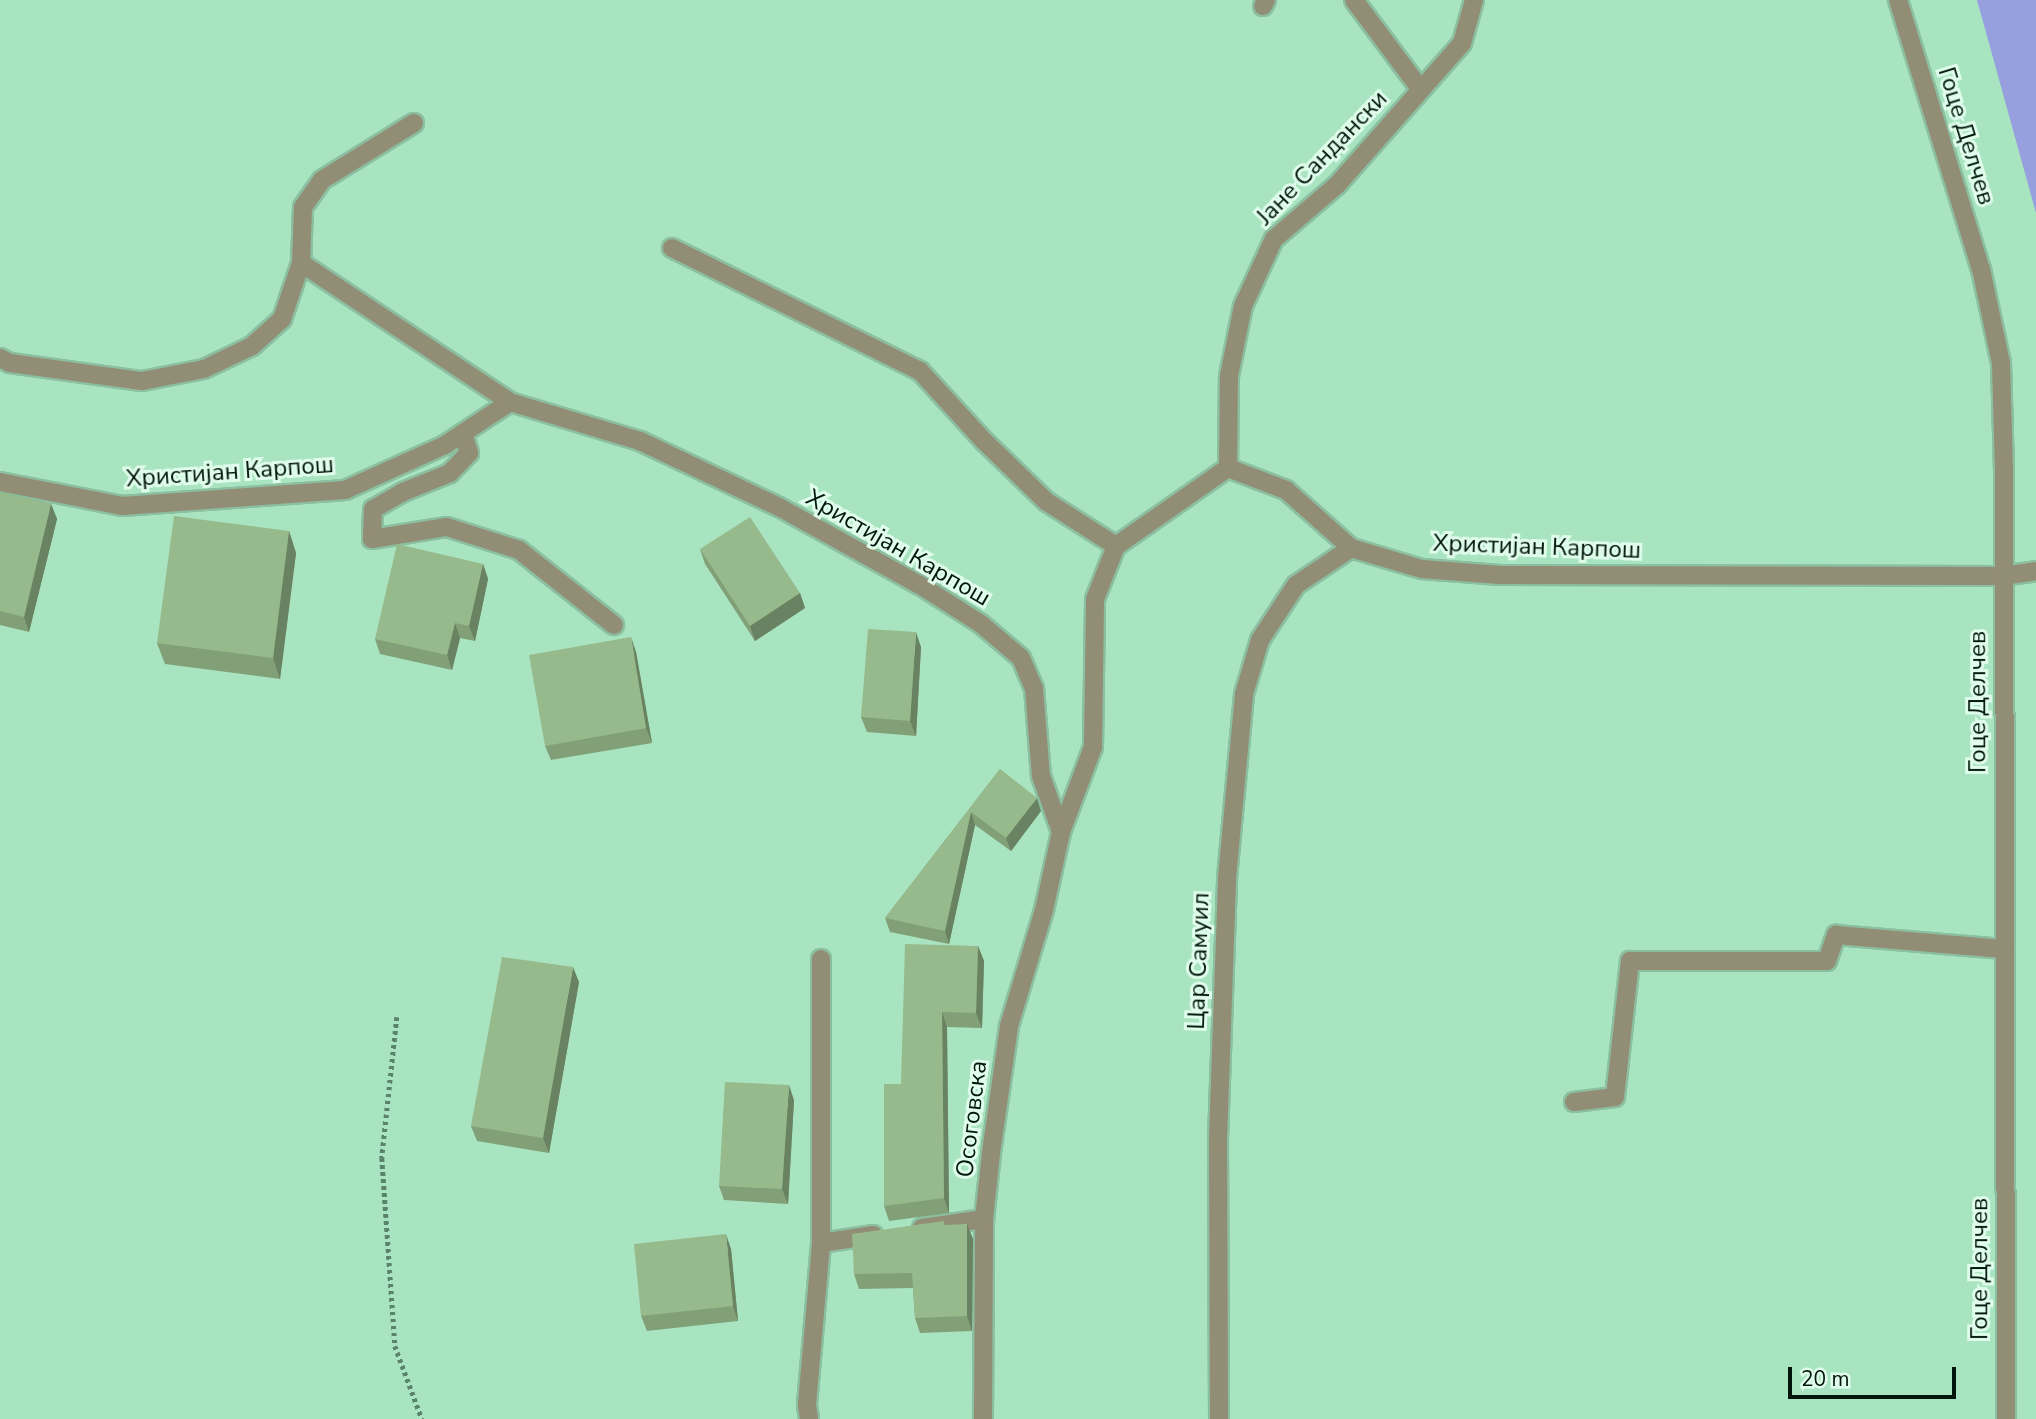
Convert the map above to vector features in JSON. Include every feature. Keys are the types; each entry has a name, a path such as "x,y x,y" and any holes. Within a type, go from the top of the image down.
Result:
{"street":[{"name":"Јане Сандански","path":"1354,0 1421,90"},
{"name":"Јане Сандански","path":"1228,467 1229,376 1241,317 1274,239 1337,185 1462,43 1474,0"},
{"name":"Гоце Делчев","path":"1898,0 1981,269 2001,363 2004,470 2002,576 2006,1419"},
{"path":"0,358 10,363 142,381 204,369 252,346 282,319 301,262 303,207 322,180 414,123"},
{"path":"672,248 920,371 984,441 1047,502 1116,546"},
{"path":"301,262 510,402"},
{"name":"Христијан Карпош","path":"0,482 122,506 345,490 445,445 510,402 640,441 754,495 920,585 981,624 1021,657 1034,688 1041,776 1060,832"},
{"path":"463,433 469,453 450,473 403,492 373,509 372,539 447,527 519,550 614,625"},
{"name":"Христијан Карпош","path":"1228,467 1286,490 1351,548 1422,569 1500,575 2002,576 2036,570"},
{"path":"1060,832 1093,747 1096,598 1116,546 1228,467"},
{"name":"Цар Самуил","path":"1219,1419 1219,1111 1227,877 1244,694 1260,640 1296,584 1351,548"},
{"name":"Осоговска","path":"983,1419 984,1219 1009,1026 1044,910 1060,832"},
{"path":"1574,1102 1615,1097 1630,961 1827,961 1836,935 2003,949"},
{"path":"809,1419 807,1404 821,1242 821,959"},
{"path":"821,1242 984,1219"}],"path":[{"path":"397,1017 382,1158 395,1346 422,1419"}],"water":[{"path":"1977,0 2036,0 2036,213"}],"building":[{"path":"0,492 51,504 24,617 0,611"},
{"path":"174,516 289,531 273,658 157,643"},
{"path":"750,517 800,593 750,626 700,549"},
{"path":"397,544 483,564 469,626 455,623 447,655 375,639"},
{"path":"868,629 916,632 910,721 861,717"},
{"path":"631,637 646,728 545,746 529,655"},
{"path":"1000,769 1037,798 1006,838 971,812 945,931 885,918"},
{"path":"905,944 978,946 976,1013 942,1012 944,1198 884,1206 884,1084 901,1084"},
{"path":"502,957 573,967 543,1138 471,1126"},
{"path":"725,1082 789,1085 782,1189 719,1186"},
{"path":"944,1221 944,1225 967,1224 967,1316 915,1318 912,1273 854,1274 852,1234"},
{"path":"726,1234 733,1306 641,1316 634,1244"}]}
